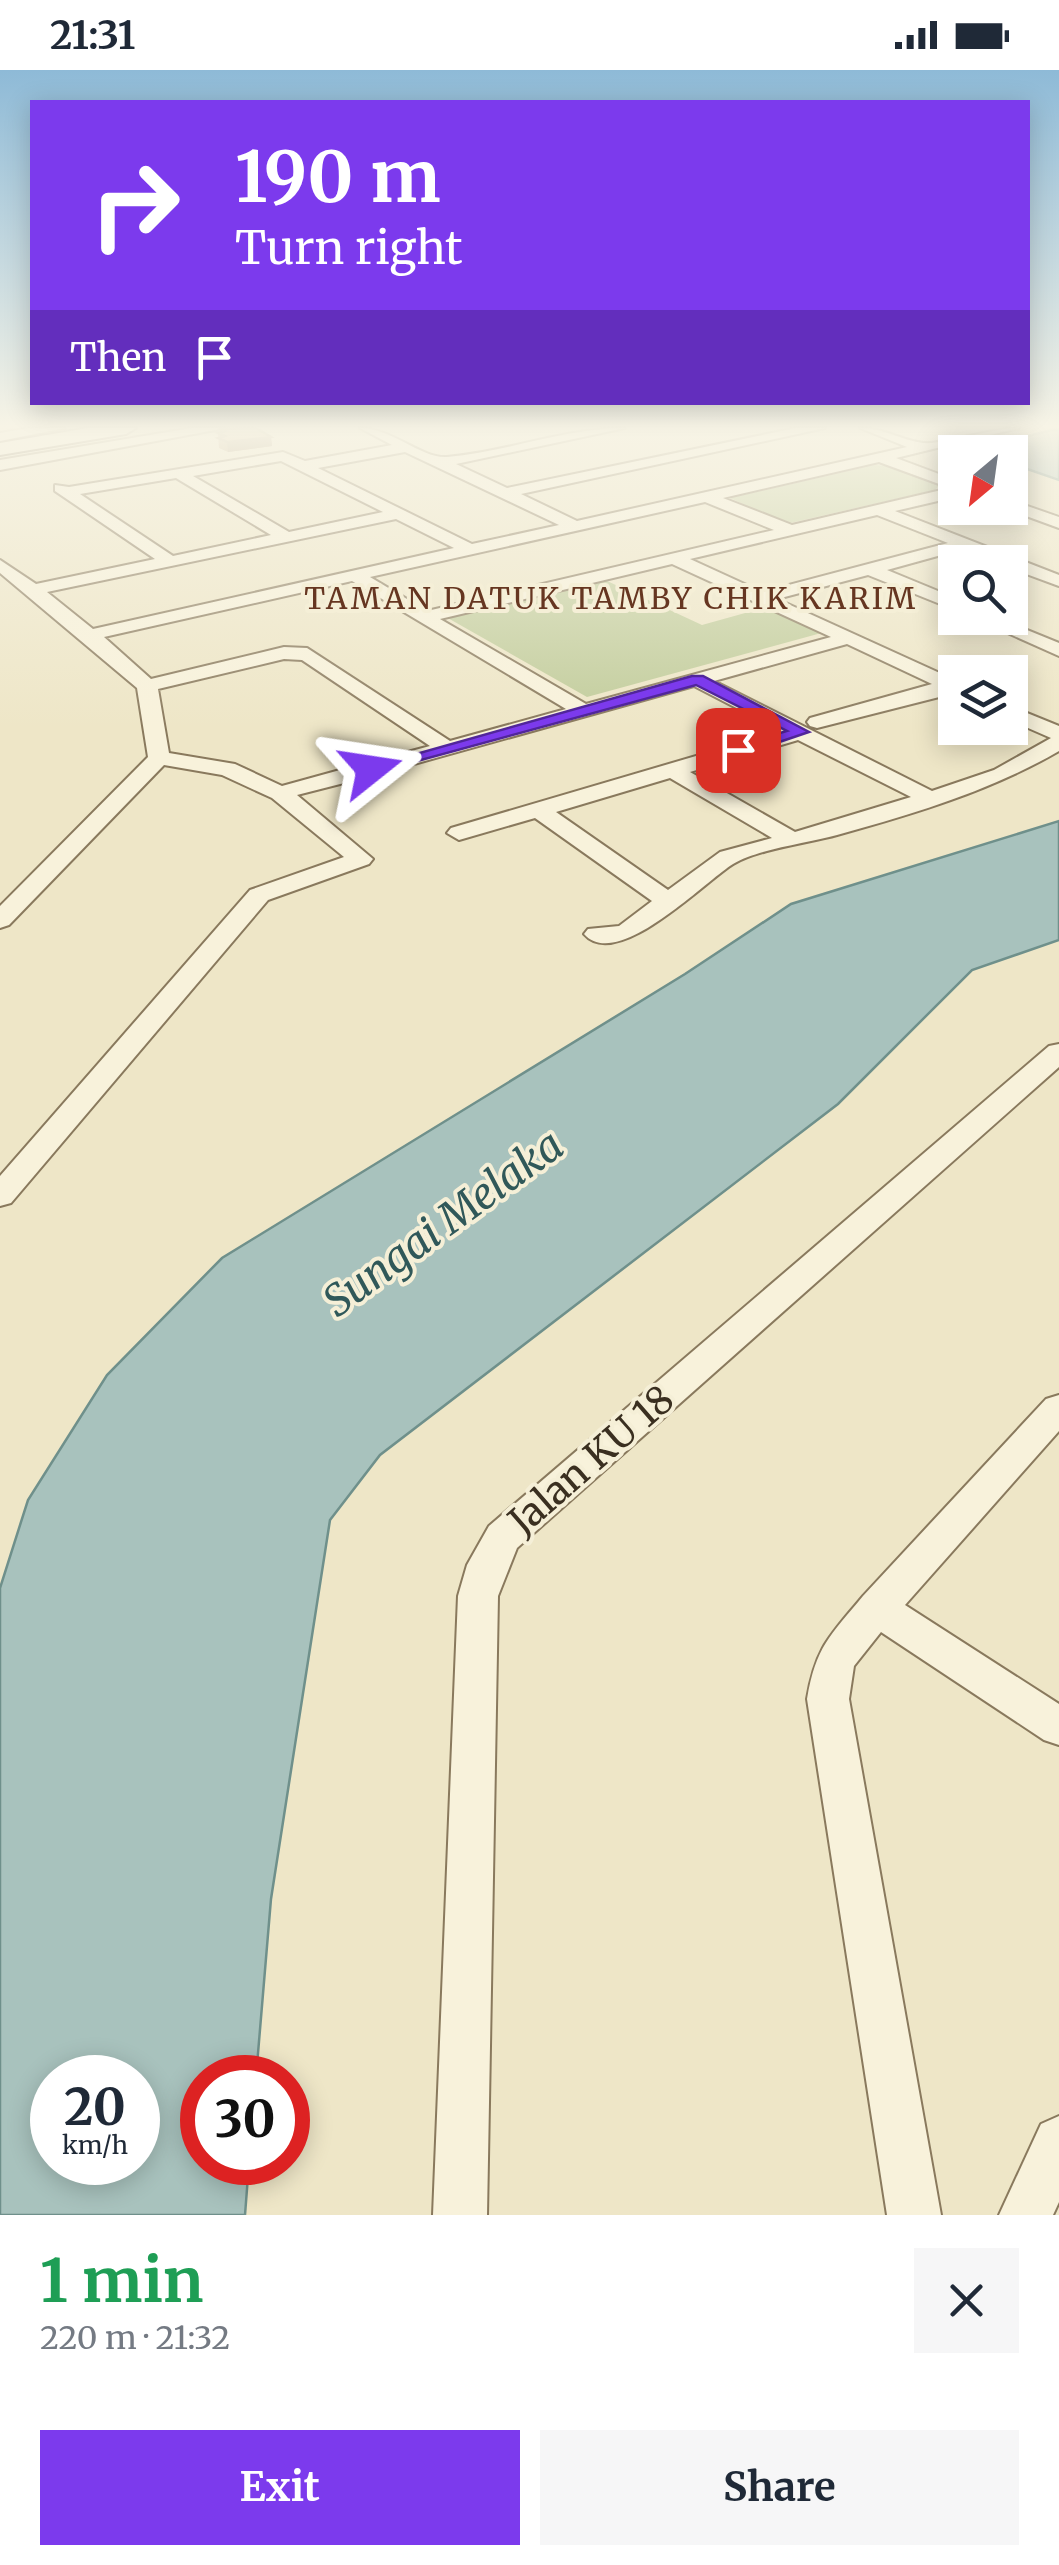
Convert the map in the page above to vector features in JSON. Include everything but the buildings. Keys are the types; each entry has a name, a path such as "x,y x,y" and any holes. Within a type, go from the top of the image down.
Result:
{"street":[{"path":"121,528 170,561"},
{"path":"271,528 286,537"},
{"path":"33,590 329,528"},
{"path":"426,528 470,550"},
{"path":"90,635 565,528"},
{"path":"786,528 791,530"},
{"path":"424,617 799,528"},
{"path":"924,528 1059,581"},
{"path":"760,598 964,544"},
{"path":"673,558 938,679"},
{"path":"0,565 90,635 147,686 159,758"},
{"path":"870,568 938,598"},
{"path":"355,576 584,710"},
{"path":"1023,635 1059,650"},
{"path":"371,769 848,638"},
{"path":"147,686 284,653 307,654 447,748"},
{"path":"697,680 809,727 930,798"},
{"path":"458,833 938,690"},
{"path":"1028,720 1059,734"},
{"path":"597,934 625,934 728,857 1002,775 1059,742"},
{"path":"0,1196 259,895 361,859 280,792 227,770 159,758"},
{"path":"0,920 159,758"},
{"path":"672,770 791,839"},
{"path":"280,792 340,777"},
{"path":"537,810 668,901"},
{"name":"Jalan KU 18","path":"460,2215 478,1596 487,1565 502,1537 1058,1055"},
{"path":"914,2215 828,1698 834,1662 877,1608 1053,1425"},
{"path":"877,1608 1059,1727"},
{"path":"1026,2215 1059,2142"}],"green space":[{"path":"605,580 702,625 770,606 825,632 587,697 446,617"}],"water":[{"name":"Sungai Melaka","path":"1059,821 1059,940 972,970 838,1104 380,1455 330,1520 271,1899 258,2055 180,2055 180,2185 247,2185 245,2215 0,2215 0,1588 28,1500 107,1375 222,1258 685,974 791,904"}],"district":[{"name":"TAMAN DATUK TAMBY CHIK KARIM","path":"611,598"}],"route":[{"path":"371,769 697,680 801,732 738,750"}]}
